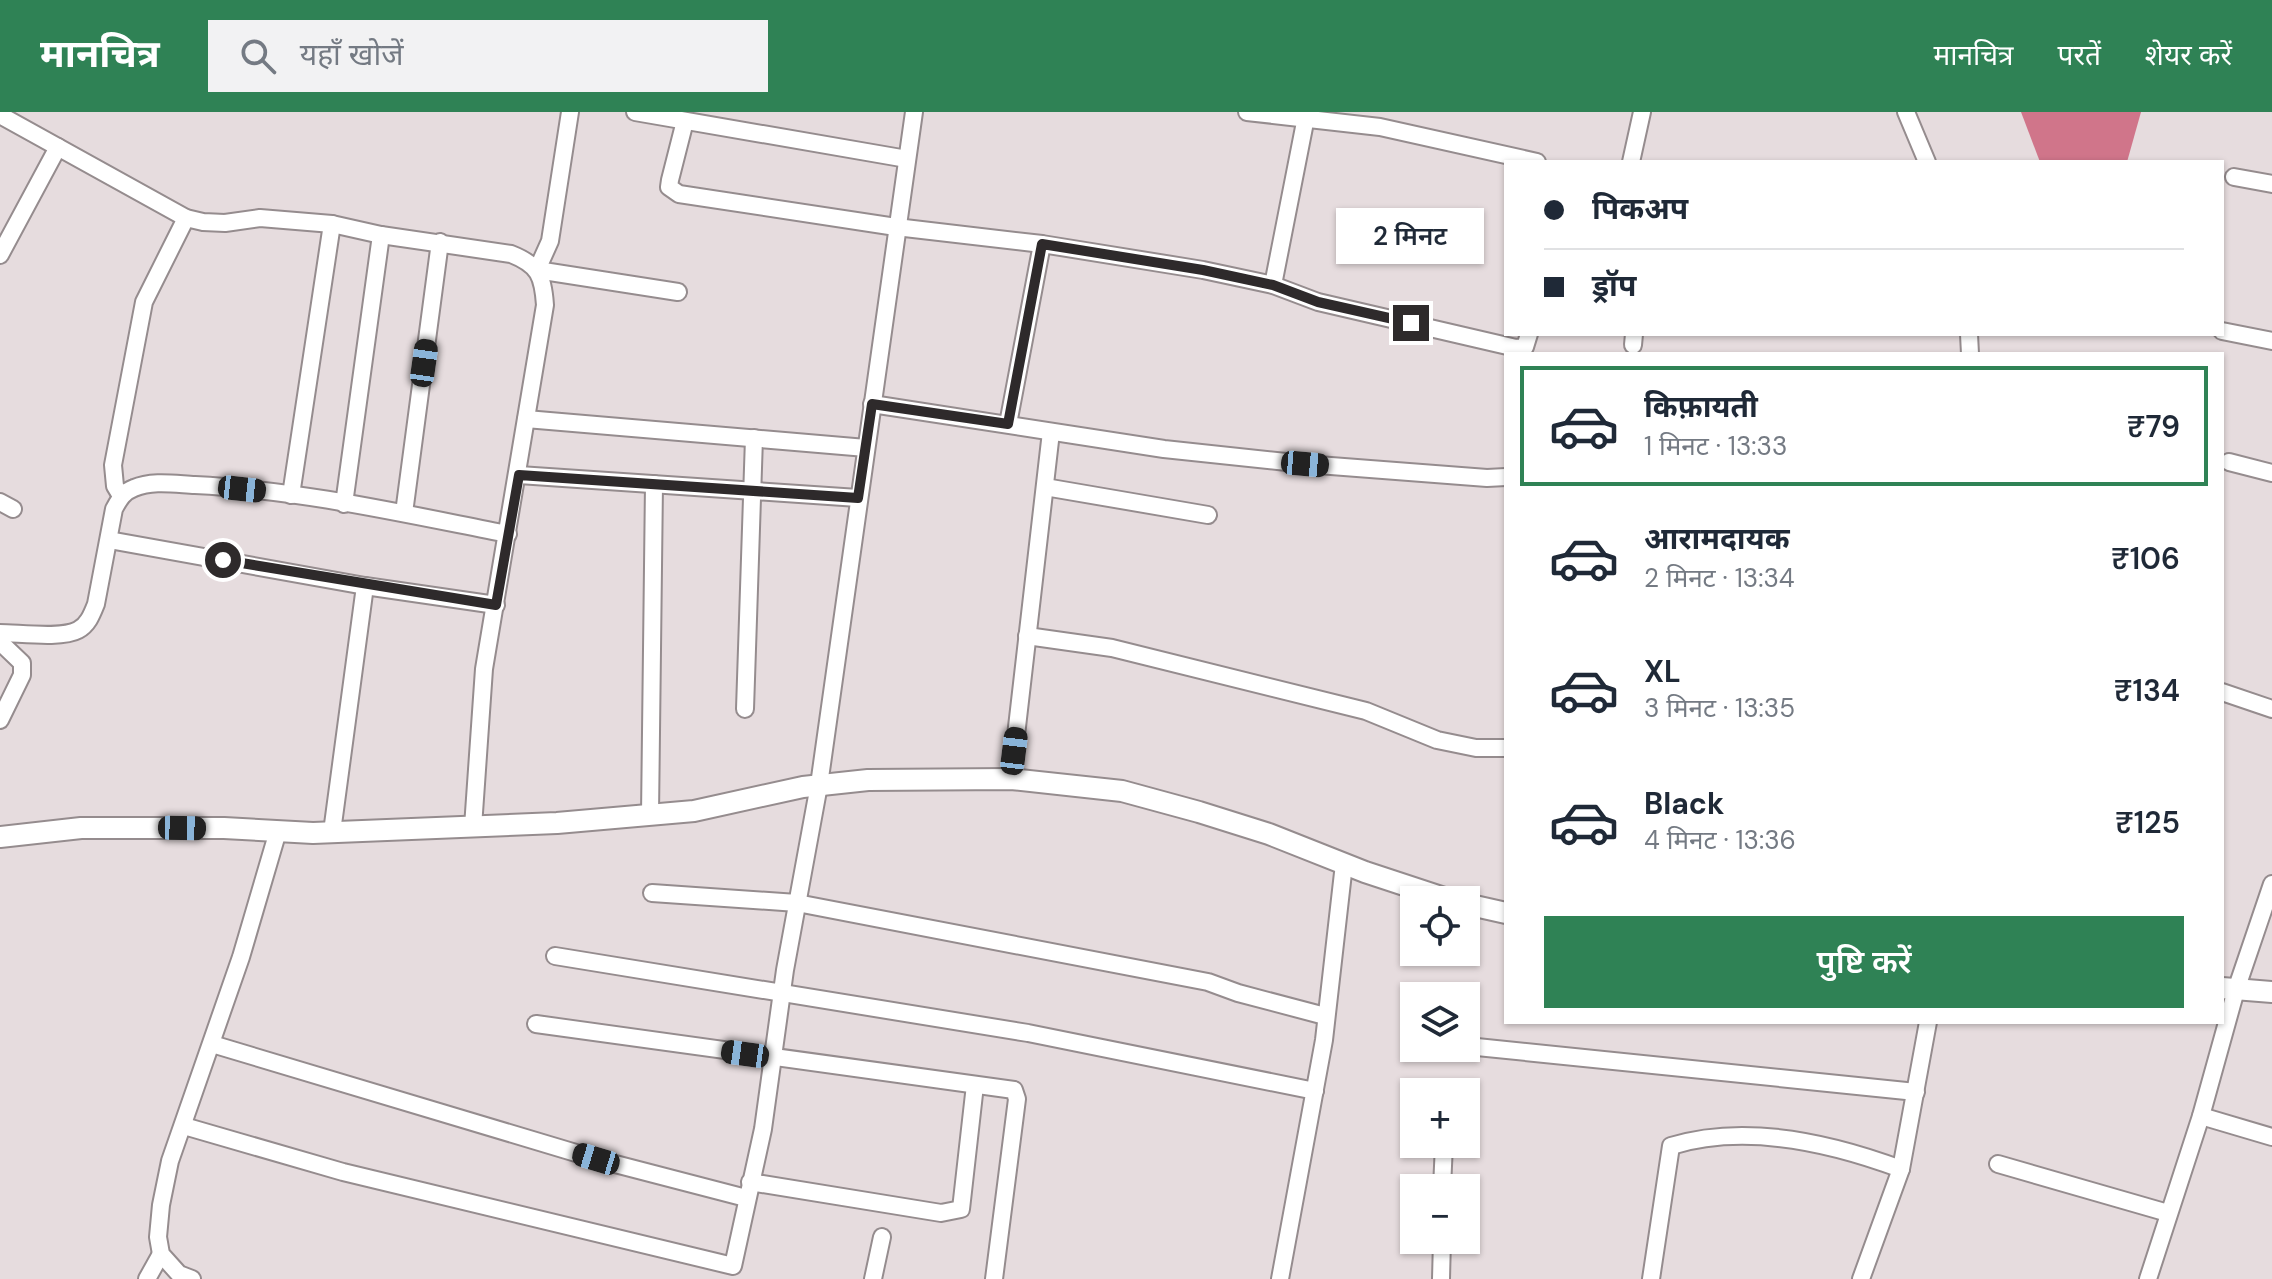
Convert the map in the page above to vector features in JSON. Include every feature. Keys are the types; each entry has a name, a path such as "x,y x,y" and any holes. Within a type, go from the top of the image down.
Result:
{"street":[{"path":"537,270 550,241 570,112"},
{"path":"635,112 907,159"},
{"path":"184,1126 343,1172 733,1266 763,1129 797,903 819,785 914,112"},
{"path":"1247,112 1306,116 1380,127 1528,160"},
{"path":"1631,160 1642,112"},
{"path":"1906,112 1926,160"},
{"path":"0,115 186,218 214,222 260,218 332,224 381,235 511,254 527,261 537,270 544,285 545,305 519,475 484,669 473,827"},
{"path":"1273,285 1306,116"},
{"path":"685,121 670,180 669,187 673,192 1203,270 1273,285 1318,302 1516,348 1525,347 1528,336"},
{"path":"0,255 58,147"},
{"path":"2234,177 2272,184"},
{"path":"121,496 115,486 113,465 139,324 152,282 186,218"},
{"path":"291,495 332,224"},
{"path":"344,504 381,235"},
{"path":"404,513 440,242"},
{"path":"1008,424 1042,244"},
{"path":"537,270 678,292"},
{"path":"2224,331 2272,341"},
{"path":"872,404 1164,449 1305,464 1504,477"},
{"path":"526,419 866,448"},
{"path":"1011,779 1051,432"},
{"path":"745,709 754,438"},
{"path":"2229,462 2272,473"},
{"path":"519,475 858,498"},
{"path":"0,633 68,633 80,630 91,619 114,509 121,496 132,488 164,484 217,486 291,495 508,534"},
{"path":"650,815 654,484"},
{"path":"1045,487 1208,515"},
{"path":"109,540 365,586 496,605"},
{"path":"332,832 365,586"},
{"path":"1027,636 1112,648 1366,711 1437,740 1476,748 1504,748"},
{"path":"0,642 22,663 22,675 0,720"},
{"path":"2224,693 2272,709"},
{"path":"0,837 81,828 332,832 473,827 694,811 819,785 868,780 1011,779 1122,791 1255,830 1409,886"},
{"path":"192,1279 179,1274 161,1254 158,1237 161,1205 170,1161 241,957 278,831"},
{"path":"1280,1279 1324,1040 1344,864"},
{"path":"2224,1012 2229,989 2272,884"},
{"path":"652,893 797,903 1208,982 1325,1016"},
{"path":"1480,907 1504,913"},
{"path":"555,956 1028,1033 1315,1091"},
{"path":"2229,989 2272,992"},
{"path":"536,1024 1014,1090 1017,1099 994,1279"},
{"path":"1861,1279 1901,1169 1928,1024"},
{"path":"2148,1279 2201,1116 2221,1024"},
{"path":"212,1044 596,1159 748,1190 941,1213 961,1209 975,1085"},
{"path":"1480,1047 1916,1092"},
{"path":"2201,1116 2272,1137"},
{"path":"1651,1279 1671,1146 1693,1139 1729,1135 1775,1138 1858,1153 1901,1169"},
{"path":"1998,1164 2168,1213"},
{"path":"873,1279 882,1237"},
{"path":"147,1279 161,1254"},
{"path":"1441,1279 1442,1254"}],"shaded area":[{"path":"2021,112 2141,112 2128,160 2039,160"}],"route":[{"path":"223,560 365,586 496,605 519,475 858,498 872,404 1008,424 1042,244 1203,270 1273,285 1318,302 1411,323"}]}
